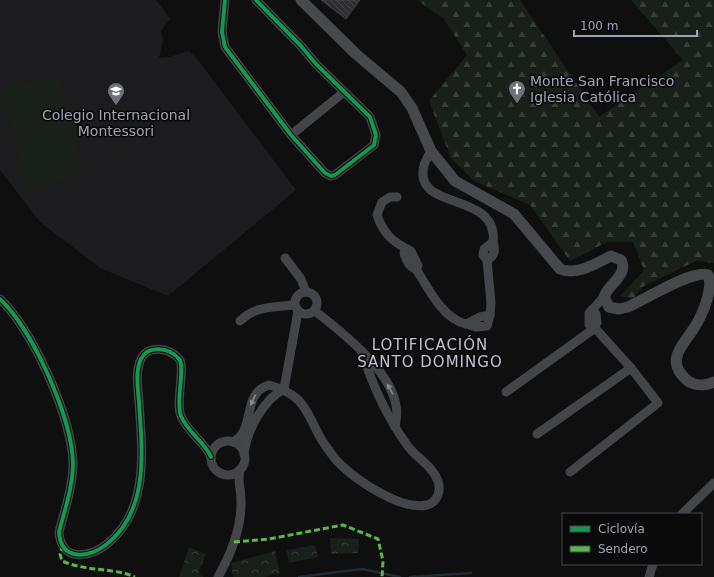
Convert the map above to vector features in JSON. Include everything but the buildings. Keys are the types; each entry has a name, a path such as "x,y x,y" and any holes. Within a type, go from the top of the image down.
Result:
{"main road":[{"path":"301,0 356,54 401,92 412,108 431,150 455,181 514,214 560,269 566,272 581,270 611,256 621,260 624,265 622,272 606,292 604,297 609,307 619,309 628,307 691,276 703,274 708,276 712,285 711,294 694,328 679,348 676,357 680,372 689,382 705,385 714,382"}],"street":[{"path":"225,0 222,32 225,47 291,135 325,173 331,176 374,145 376,135 370,117 256,0"},
{"path":"291,135 344,92"},
{"path":"397,197 390,197 382,202 377,215 386,235 406,250 404,253 408,263 411,267 416,269 434,297 453,319 476,327 487,326 491,303 487,260 494,255 495,248 492,227 487,219 476,209 442,197 428,188 425,184 423,170 431,150"},
{"path":"285,258 301,279 306,292"},
{"path":"240,321 246,315 256,310 296,308 306,315 315,310 318,304 316,296 306,292 298,294 296,308 284,389"},
{"path":"506,392 594,327 597,324 597,319 593,310 604,297"},
{"path":"0,299 23,328 39,356 52,385 69,434 72,454 72,474 60,532 63,546 71,552 79,555 88,554 107,543 123,526 136,498 141,480 138,380 141,359 148,351 163,349 180,359 182,365 178,397 180,414 188,430 206,448 216,470 228,474 238,485"},
{"path":"233,442 241,435 250,404 258,390 269,385 284,389 297,398 324,442 339,463 362,480 398,502 416,506 429,504 436,499 440,489 438,479 408,446 395,427 367,368 362,352 337,328 315,310"},
{"path":"570,472 658,403 594,327"},
{"path":"537,434 630,368"},
{"path":"218,577 228,559 237,531 241,499 238,485 240,469 244,459 247,441 256,419 273,395 284,389"},
{"path":"198,439 210,443 227,441 233,442 238,444 244,454"},
{"path":"210,457 214,448 219,443"},
{"path":"228,474 236,472 240,469"},
{"path":"683,513 714,483"},
{"path":"649,577 653,565"}],"shaded area":[{"name":"Colegio Internacional Montessori","path":"0,0 156,0 170,19 161,31 163,40 159,58 169,57 189,51 198,60 296,190 168,296 100,268 40,222 0,170"}],"green space":[{"path":"417,0 520,0 599,117 683,60 631,0 714,0 714,263 696,261 644,286 633,299 620,296 644,270 633,242 607,242 570,261 530,205 474,181 451,158 429,101 467,55 444,19"},
{"path":"58,76 82,175 28,188 4,90"},
{"path":"330,538 359,539 358,553 331,554"},
{"path":"315,545 318,557 289,563 286,550"},
{"path":"189,547 206,554 198,574 204,577 179,577"},
{"path":"275,551 280,573 265,577 233,577 231,563"}],"waterway":[{"path":"299,577 362,569 400,577"},
{"path":"410,577 471,573"}],"marked path":[{"path":"234,542 269,539 343,525 378,539 383,561 382,577"},
{"path":"63,545 60,554 62,561 81,567 117,572 135,577"}],"cycle path":[{"path":"225,0 222,32 225,47 291,135 325,173 331,176 335,175 374,145 376,135 370,117 316,64 301,46 256,0"},
{"path":"0,299 13,313 37,353 58,400 66,423 71,444 73,472 59,532 61,542 70,553 84,554 100,549 121,530 131,514 137,497 142,459 137,380 139,364 144,354 149,351 159,349 170,352 179,359 181,363 179,410 184,422 208,451 211,457"}],"place":[{"name":"Monte San Francisco Iglesia Católica","path":"517,104"},
{"name":"Colegio Internacional Montessori","path":"116,106"}],"district":[{"name":"LOTIFICACIÓN SANTO DOMINGO","path":"430,354"}]}
